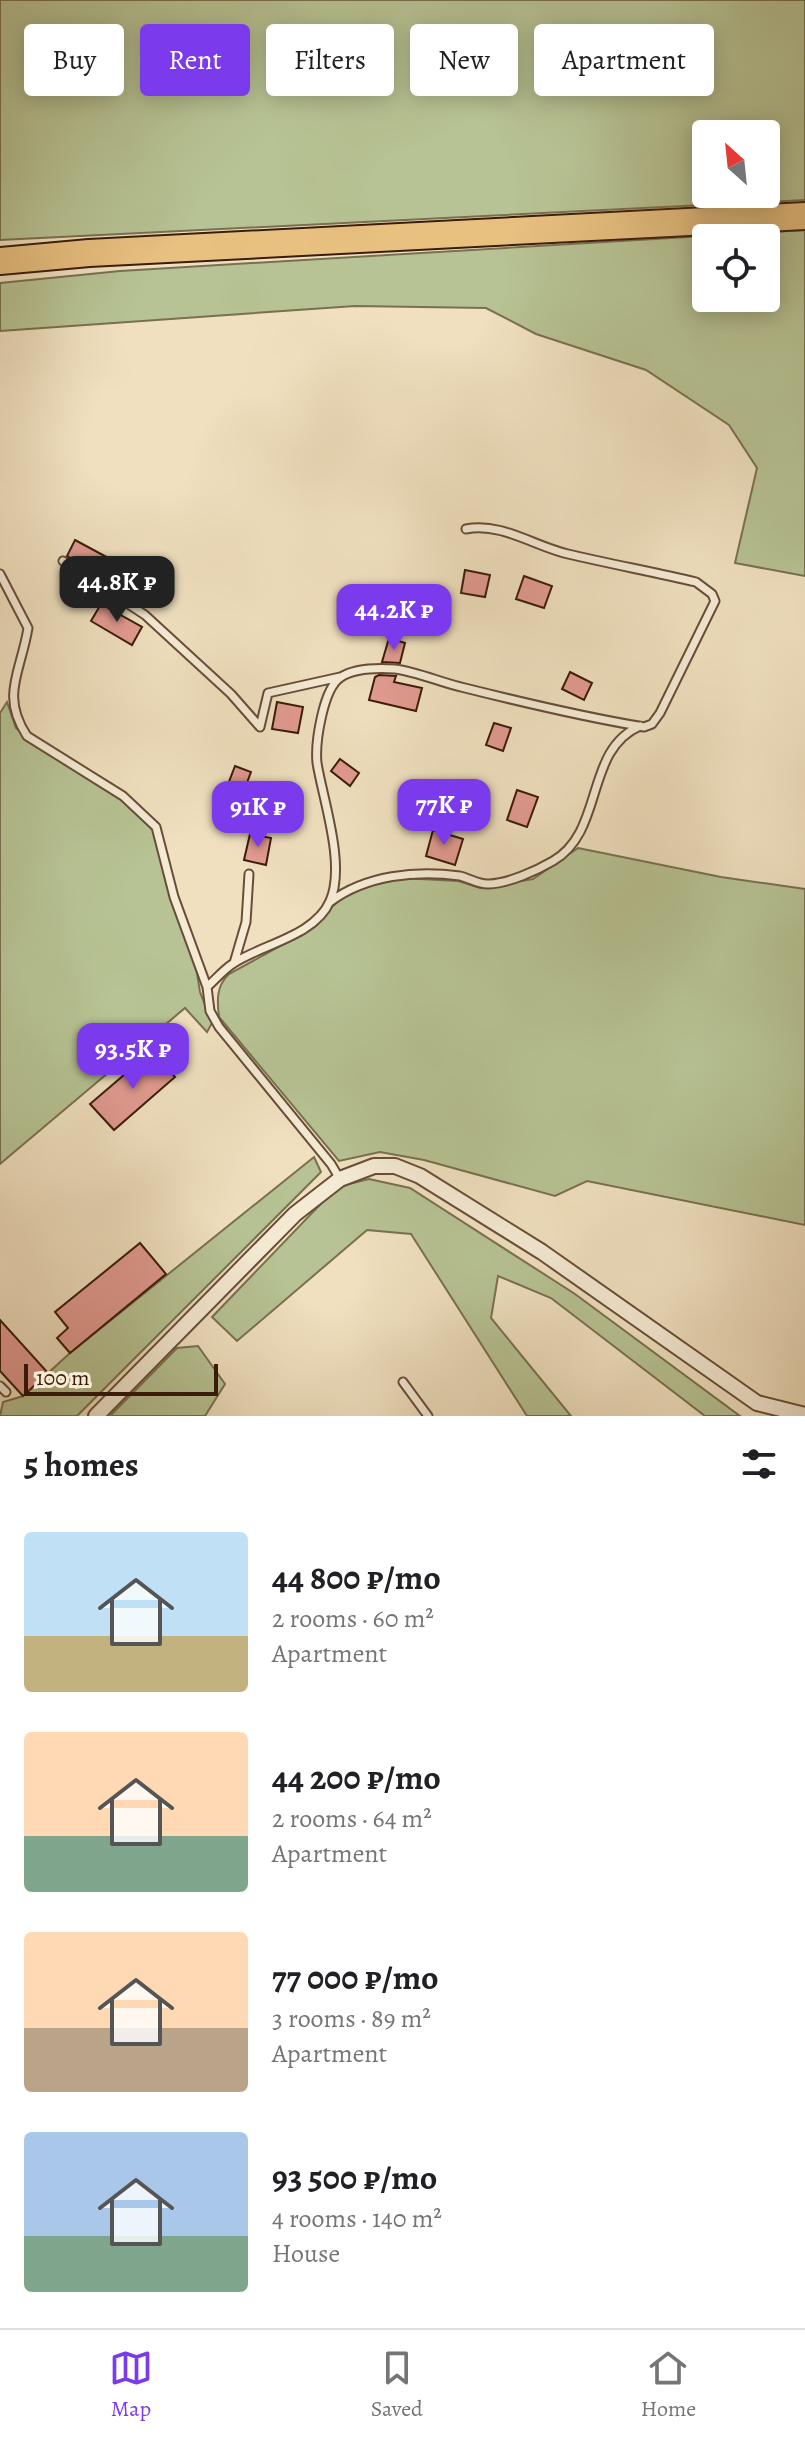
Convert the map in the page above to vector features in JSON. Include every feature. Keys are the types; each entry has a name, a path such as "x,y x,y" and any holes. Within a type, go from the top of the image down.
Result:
{"highway":[{"path":"0,261 89,253 805,216"}],"street":[{"path":"96,1416 295,1214 340,1179 374,1166 395,1166 420,1176 542,1252 757,1403 805,1415"}],"lane":[{"path":"63,561 145,615 231,694 260,727 268,693 366,669 396,669 564,712 640,726 652,724 715,601 712,594 696,582 566,553 511,534 479,527 466,529"},
{"path":"0,574 28,628 8,699 17,724 27,736 123,796 156,827 174,897 207,987 210,1011 219,1027 340,1179"},
{"path":"330,902 334,880 333,840 316,754 319,726 330,692 340,677"},
{"path":"207,987 234,963 291,935 315,919 347,889 388,877 460,876 489,885 555,860 571,846 587,822 599,780 616,743 640,726"},
{"path":"234,963 246,922 249,874"},
{"path":"403,1382 428,1416"}],"green space":[{"path":"0,0 805,0 805,200 780,201 780,120 692,120 692,206 0,240"},
{"path":"805,230 805,576 735,563 757,468 729,425 646,370 536,334 486,308 355,306 0,331 0,283 120,271 692,237 692,312 780,312 780,231"},
{"path":"7,702 16,728 149,819 160,846 200,992 212,1023 207,1032 185,1008 0,1164 0,713"},
{"path":"578,848 721,877 805,889 805,1225 587,1181 555,1196 424,1160 380,1152 339,1161 219,1017 220,989 229,974 304,933 349,891 401,878 458,881 481,888 533,879"},
{"path":"314,1157 321,1172 77,1416 0,1416 3,1402 23,1396 70,1353"},
{"path":"369,1179 410,1188 575,1294 740,1416 705,1416 551,1298 498,1276 491,1318 571,1416 527,1416 411,1234 367,1230 237,1341 212,1317 337,1187"},
{"path":"198,1346 225,1384 205,1416 110,1416 177,1348"}],"building":[{"path":"75,540 114,561 106,578 67,556"},
{"path":"465,570 490,575 485,597 461,593"},
{"path":"524,576 552,586 544,608 516,599"},
{"path":"101,604 142,627 132,645 91,621"},
{"path":"389,638 405,643 400,663 382,662"},
{"path":"570,672 592,683 584,700 562,689"},
{"path":"396,676 394,682 422,688 416,711 369,700 375,677"},
{"path":"277,702 303,707 298,733 272,729"},
{"path":"494,723 511,728 503,751 486,745"},
{"path":"340,759 359,773 350,786 331,771"},
{"path":"235,766 251,772 243,793 227,787"},
{"path":"517,790 538,797 527,827 507,820"},
{"path":"433,830 463,839 455,865 426,856"},
{"path":"250,834 271,838 266,865 244,860"},
{"path":"152,1051 175,1077 114,1130 90,1104"},
{"path":"140,1243 166,1274 70,1353 57,1338 68,1328 55,1312"},
{"path":"0,1320 48,1373 23,1396 0,1371"}]}
